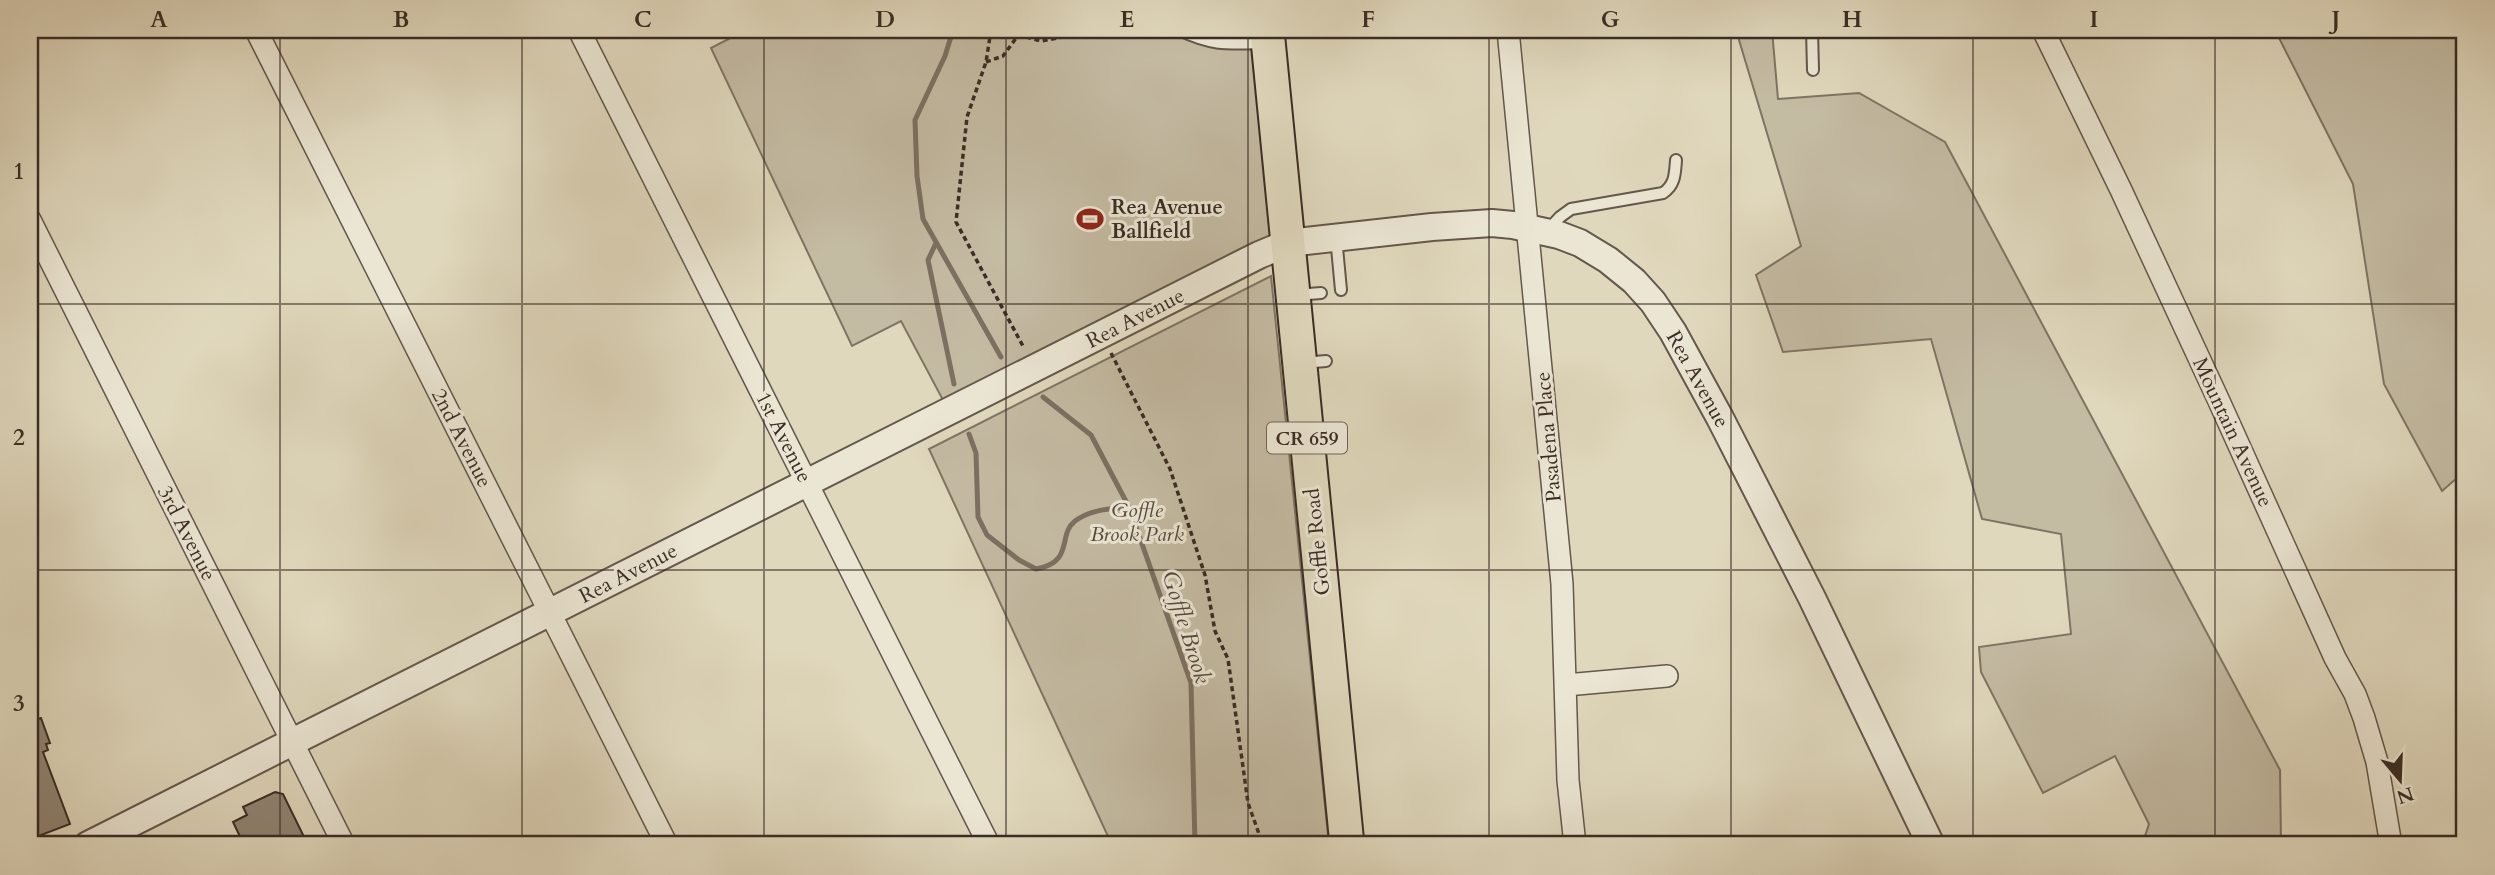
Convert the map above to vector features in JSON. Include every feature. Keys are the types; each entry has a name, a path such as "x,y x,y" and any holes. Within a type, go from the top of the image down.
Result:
{"main road":[{"name":"Goffle Road","path":"1268,36 1288,243 1307,294 1346,845"}],"street":[{"name":"2nd Avenue","path":"256,30 667,845"},
{"name":"1st Avenue","path":"579,30 989,845"},
{"name":"Pasadena Place","path":"1508,30 1538,230 1562,584 1574,845"},
{"name":"Mountain Avenue","path":"2043,30 2213,387 2334,658 2355,694 2377,762 2391,845"},
{"name":"3rd Avenue","path":"30,220 344,845"},
{"name":"Rea Avenue","path":"88,845 1259,255 1288,243 1492,223 1538,230 1580,243 1608,260 1653,302 1720,418 1812,598 1931,845"},
{"path":"1566,685 1667,676"}],"lane":[{"path":"1179,30 1217,44 1268,36"},
{"path":"1812,30 1813,70"},
{"path":"1538,230 1571,209 1662,193 1674,180 1676,160"},
{"path":"1336,237 1341,290"}],"path":[{"path":"991,30 986,62 967,117 956,222 1034,369"},
{"path":"986,62 1003,56 1023,30"},
{"path":"1018,35 1041,41 1063,37"},
{"path":"1102,335 1170,469 1205,575 1215,631 1228,659 1248,803 1264,845"}],"green space":[{"path":"746,30 1254,30 1273,234 944,402 901,321 852,346 711,48"},
{"path":"1736,30 1772,30 1778,99 1859,93 1945,142 2280,770 2281,845 2142,845 2149,824 2115,756 2043,793 1981,672 1979,647 2071,634 2061,534 1982,519 1931,339 1783,352 1756,275 1801,246"},
{"path":"2275,30 2465,30 2465,471 2442,491 2384,384 2353,184"},
{"name":"Goffle Brook Park","path":"1271,276 1329,845 1112,845 929,449"}],"building":[{"path":"41,718 50,743 46,744 48,750 43,752 70,824 36,837 30,821 30,719 32,721"},
{"path":"275,792 283,794 308,845 244,845 233,822 247,815 243,807"}],"waterway":[{"name":"Goffle Brook","path":"953,30 945,56 915,120 917,176 923,219 1001,357"},
{"name":"Goffle Brook","path":"936,243 928,260 954,384"},
{"name":"Goffle Brook","path":"1043,397 1091,435 1129,507 1191,683 1195,845"},
{"name":"Goffle Brook","path":"969,434 976,453 978,517 987,535 1019,560 1036,569 1056,561 1075,521 1094,512 1129,507"}],"place":[{"name":"Rea Avenue Ballfield","path":"1090,219"}]}
